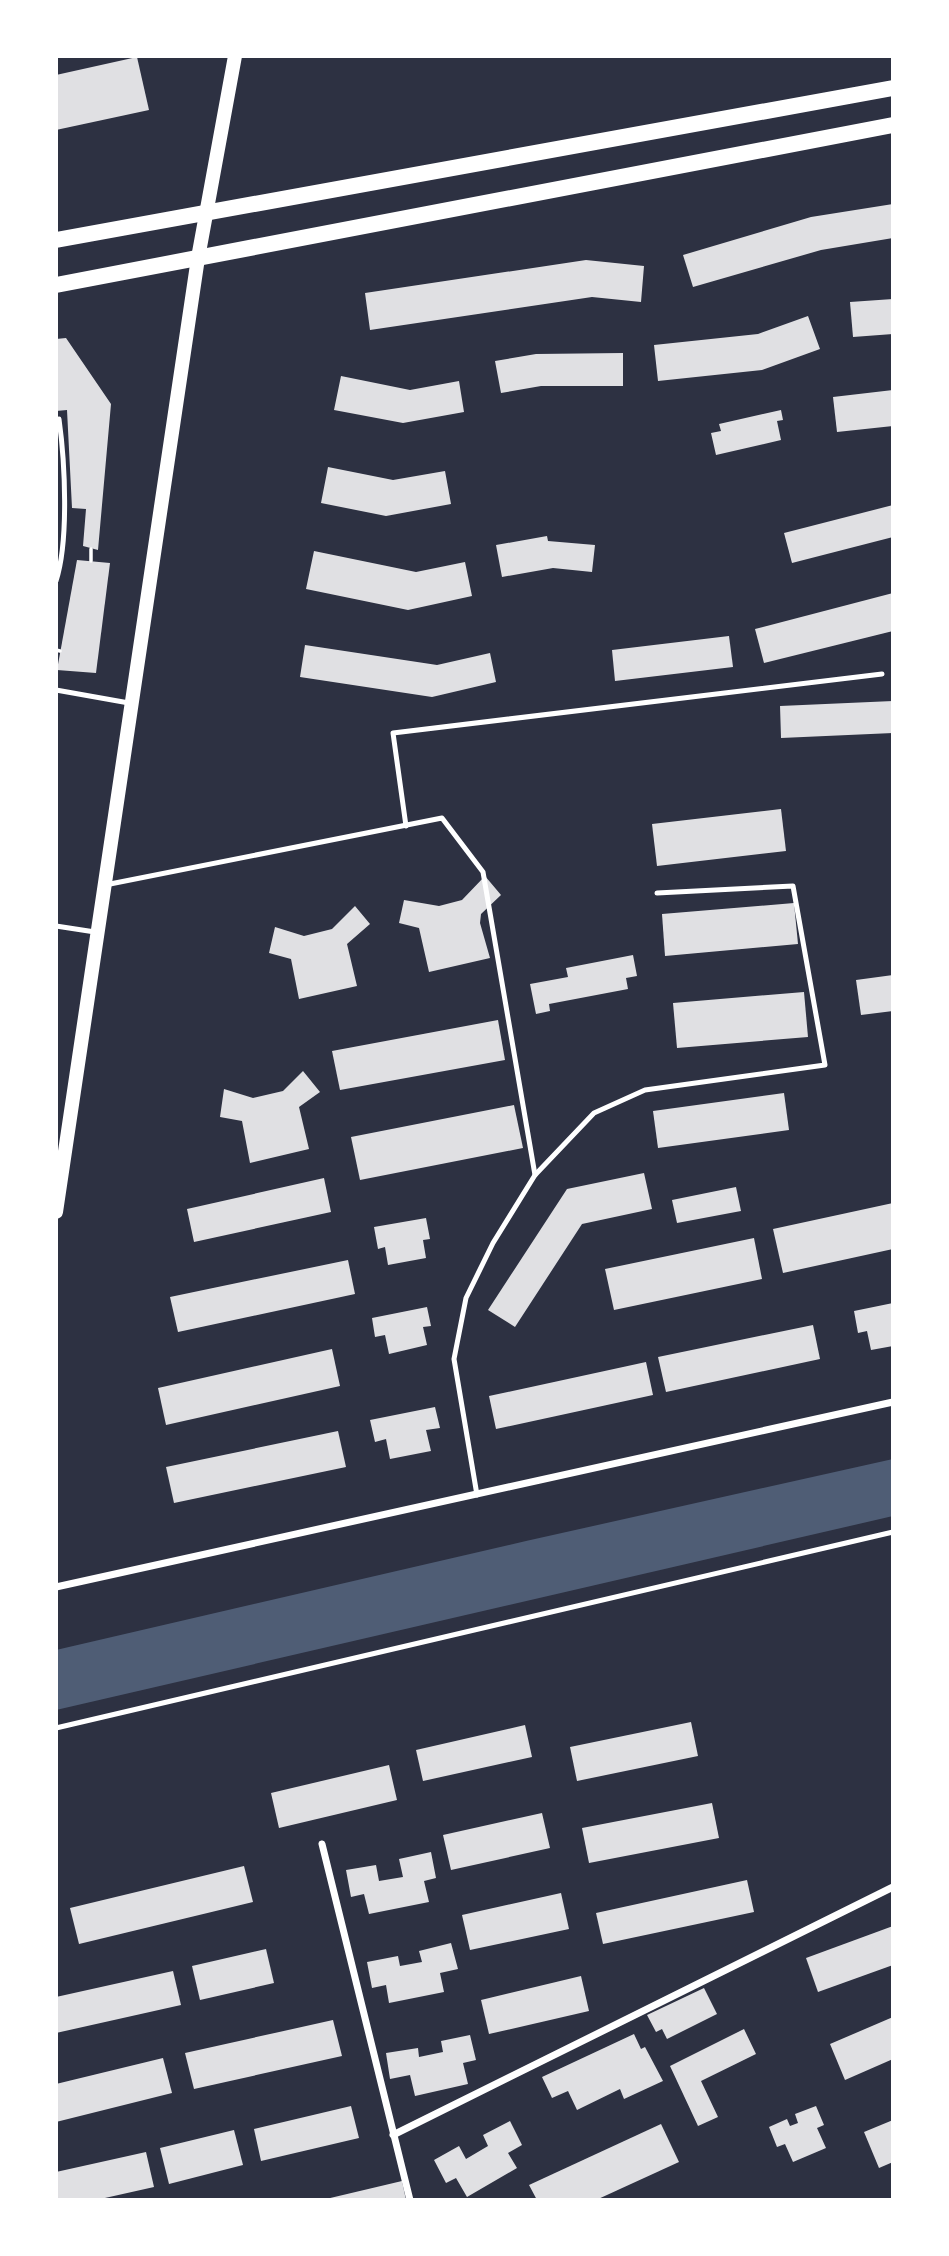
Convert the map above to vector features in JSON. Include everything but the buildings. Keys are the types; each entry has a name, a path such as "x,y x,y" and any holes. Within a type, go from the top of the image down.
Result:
{"main road":[{"path":"56,1212 198,258 235,56"},
{"path":"56,240 893,88"},
{"path":"56,285 893,125"}],"street":[{"path":"56,1587 893,1402"},
{"path":"322,1844 410,2200"},
{"path":"393,2135 893,1887"}],"lane":[{"path":"56,581 63,559 63,448 59,419"},
{"path":"406,826 393,733 881,674"},
{"path":"56,690 132,704"},
{"path":"106,885 442,818 483,872 535,1175"},
{"path":"477,1495 454,1359 466,1298 493,1242 535,1175 594,1114 645,1090 825,1065 793,886 657,893"},
{"path":"56,926 98,933"},
{"path":"56,1728 893,1532"}],"path":[{"path":"90,561 91,549"}],"water":[{"path":"893,1459 893,1516 56,1710 56,1650"}]}
